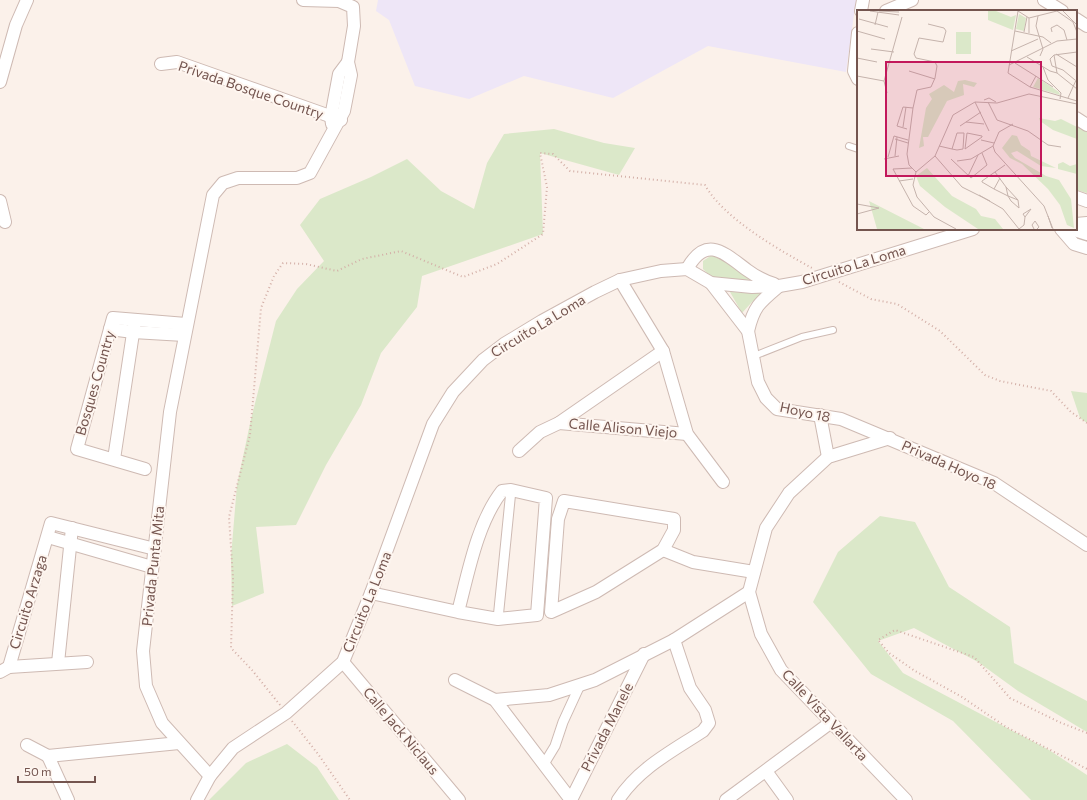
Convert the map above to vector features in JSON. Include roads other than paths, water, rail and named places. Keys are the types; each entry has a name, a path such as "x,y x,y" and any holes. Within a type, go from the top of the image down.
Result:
{"street":[{"path":"0,82 16,25 27,0"},
{"name":"Privada Punta Mita","path":"210,776 162,723 146,686 143,651 170,412 185,330 213,195 222,183 238,178 297,178 310,173 332,131 336,118 339,74 348,62 354,26 353,8 339,1 303,0"},
{"path":"861,10 863,0"},
{"path":"1044,0 1060,10"},
{"path":"890,10 909,5"},
{"path":"1077,20 1087,26"},
{"path":"857,42 854,71 857,77"},
{"name":"Privada Bosque Country","path":"161,64 176,62 336,118"},
{"path":"1077,119 1087,125"},
{"path":"1077,197 1087,201"},
{"path":"0,201 5,222"},
{"path":"1077,224 1087,223"},
{"name":"Circuito La Loma","path":"197,800 210,776 233,748 286,713 343,662 371,593 433,424 453,392 483,360 504,344 595,292 620,280 661,272 687,269 711,283 779,286 802,282 970,230"},
{"path":"1062,230 1074,244 1087,248"},
{"path":"1074,230 1087,234"},
{"path":"687,269 694,257 701,251 708,249 719,251 728,255 748,271 763,280 779,286 755,309 748,331"},
{"name":"Calle Alison Viejo","path":"620,280 663,351 686,434 723,482"},
{"name":"Hoyo 18","path":"711,283 748,331 758,382 766,398 777,409 820,414 890,438"},
{"path":"112,324 135,320 185,330"},
{"path":"114,459 135,320"},
{"path":"112,324 133,332 185,330"},
{"name":"Bosques Country","path":"112,324 77,449 145,469"},
{"name":"Calle Alison Viejo","path":"519,451 540,432 559,423 663,351"},
{"path":"820,414 828,457"},
{"name":"Calle Alison Viejo","path":"559,423 686,434"},
{"name":"Calle Vista Vallarta","path":"890,438 828,457 789,493 766,528 749,592 761,634 781,670 830,723 906,800"},
{"name":"Privada Hoyo 18","path":"890,438 994,483 1087,545"},
{"path":"371,593 458,612 498,619 537,615 546,498 511,490 502,491 496,499 473,549 458,612"},
{"path":"498,619 511,490"},
{"path":"564,501 674,519 674,530 663,550 596,592 550,612 558,518 564,501"},
{"name":"Circuito Arzaga","path":"86,662 58,663 5,669 48,537 51,523 155,549"},
{"name":"Circuito Arzaga","path":"58,663 72,528"},
{"name":"Circuito Arzaga","path":"48,537 71,542 152,567"},
{"path":"663,550 693,562 754,572"},
{"name":"Privada Manele","path":"496,700 549,695 595,680 674,640 749,592"},
{"path":"618,800 628,784 642,771 702,731 709,723 705,710 690,688 674,640"},
{"name":"Privada Manele","path":"455,680 496,700 571,800 644,654"},
{"name":"Calle Jack Niclaus","path":"343,662 460,800"},
{"path":"544,764 555,746 562,722 580,685"},
{"path":"726,800 830,723"},
{"path":"27,745 48,756 179,743"},
{"path":"48,756 68,800"},
{"path":"766,771 787,800"}],"lane":[{"path":"849,146 857,149"},
{"path":"754,356 802,337 833,330"}]}
